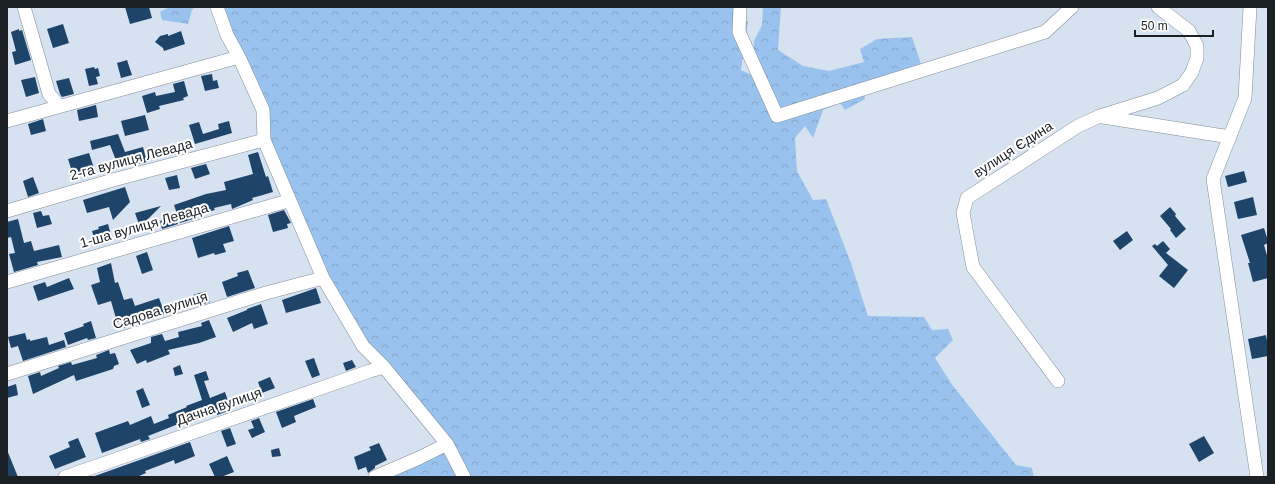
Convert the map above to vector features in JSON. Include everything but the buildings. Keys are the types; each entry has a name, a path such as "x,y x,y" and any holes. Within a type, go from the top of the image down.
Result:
{"street":[{"path":"24,7 49,94 59,106"},
{"path":"217,7 227,35 239,57 263,110 264,140 323,278 363,346 384,367 447,444 464,477"},
{"path":"740,7 739,32 777,116 1045,32 1072,7"},
{"name":"вулиця Єдина","path":"1058,381 973,267 963,213 967,198 1078,126 1099,116 1158,98 1184,85 1192,72 1197,58 1197,46 1189,31 1158,7"},
{"path":"1250,7 1245,98 1214,179 1257,477"},
{"path":"7,121 239,57"},
{"path":"1099,116 1230,137"},
{"name":"2-га вулиця Левада","path":"7,211 113,180 264,140"},
{"name":"1-ша вулиця Левада","path":"7,282 284,202 289,198"},
{"name":"Садова вулиця","path":"7,374 266,294 323,278"},
{"name":"Дачна вулиця","path":"65,477 384,367"},
{"path":"375,477 447,444"}],"green space":[{"path":"169,7 195,7 192,10 188,24 162,20 160,12"},
{"path":"217,7 741,7 742,17 748,22 741,70 752,75 754,41 762,25 763,7 781,7 778,50 803,66 829,71 864,62 860,49 877,39 912,37 922,67 864,85 865,99 845,110 840,103 823,110 813,138 805,126 795,138 797,171 813,200 826,199 851,263 868,316 924,317 932,330 948,329 953,340 935,358 953,386 1016,465 1032,468 1034,477 375,477 447,444 363,346 273,163 263,110"}]}
